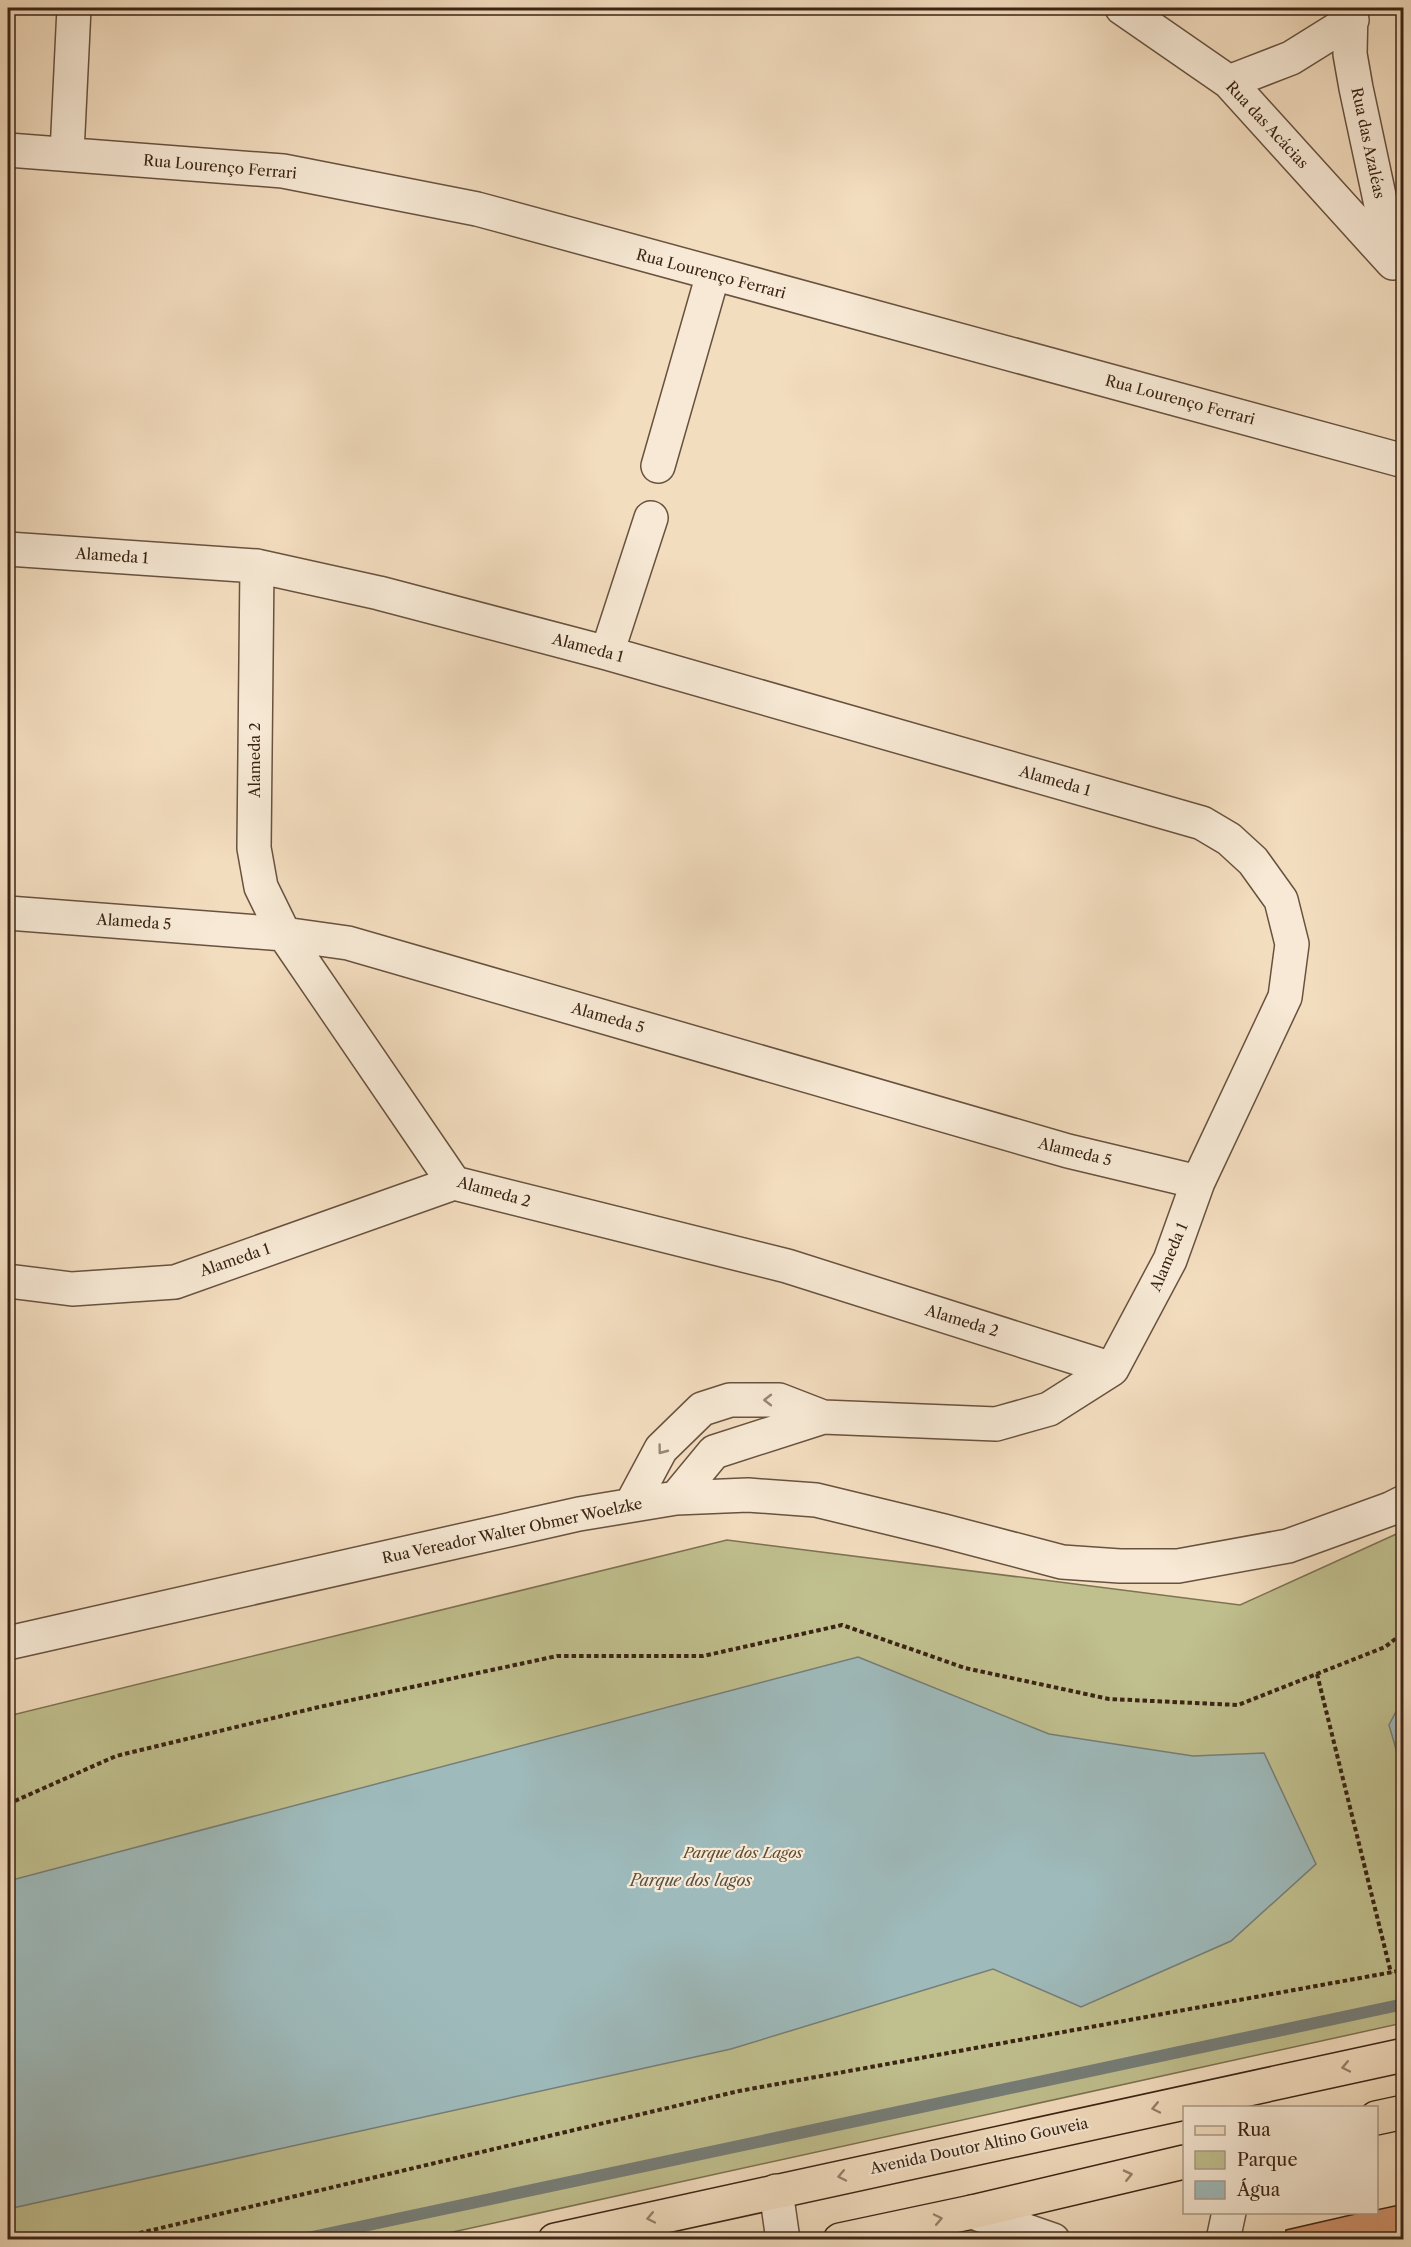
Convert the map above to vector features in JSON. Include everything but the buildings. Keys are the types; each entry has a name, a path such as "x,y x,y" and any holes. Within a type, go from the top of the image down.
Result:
{"main road":[{"name":"Avenida Doutor Altino Gouveia","path":"555,2240 1404,2055"},
{"path":"1378,2118 1404,2112"},
{"path":"840,2240 1183,2162"}],"street":[{"path":"67,153 74,8"},
{"name":"Rua das Acácias","path":"1122,8 1228,82 1399,268"},
{"path":"1228,82 1291,58 1352,14"},
{"name":"Rua das Azaléas","path":"1352,14 1350,54 1356,88 1399,268"},
{"name":"Rua Lourenço Ferrari","path":"8,150 283,171 477,209 1404,461"},
{"path":"658,466 713,274"},
{"path":"607,653 651,518"},
{"name":"Alameda 1","path":"8,549 257,566 379,593 607,653 1202,823 1229,839 1253,861 1281,900 1292,944 1285,997 1198,1182 1170,1260 1112,1369 1049,1409 996,1424 823,1417 779,1400 730,1400 702,1409 661,1449 631,1505"},
{"name":"Alameda 2","path":"257,566 254,848 261,887 284,934 454,1183 787,1266 1112,1369"},
{"name":"Alameda 5","path":"8,913 284,934 348,943 1068,1151 1198,1182"},
{"name":"Alameda 1","path":"8,1281 72,1289 175,1282 454,1183"},
{"name":"Alameda 1","path":"676,1498 714,1452 823,1417"},
{"name":"Rua Vereador Walter Obmer Woelzke","path":"8,1643 579,1514 676,1498 748,1495 816,1500 944,1530 1062,1562 1120,1566 1178,1566 1288,1546 1404,1502"},
{"path":"776,2191 783,2240"},
{"path":"972,2212 1053,2240"},
{"path":"1223,2240 1229,2214"}],"path":[{"path":"8,1804 116,1756 319,1707 557,1656 703,1656 842,1624 965,1668 1109,1699 1238,1705 1385,1647 1404,1632"},
{"path":"1317,1674 1391,1973"},
{"path":"110,2240 739,2091 1404,1970"}],"green space":[{"name":"Parque dos Lagos","path":"1403,1531 1403,2023 421,2239 8,2239 8,1716 727,1540 1240,1605"}],"water":[{"name":"Parque dos lagos","path":"858,1657 1049,1734 1193,1756 1264,1753 1316,1864 1231,1941 1081,2007 993,1969 731,2049 8,2209 8,1881"},
{"path":"1404,1698 1403,1773 1389,1725"}],"waterway":[{"path":"298,2240 1404,2004"}]}
